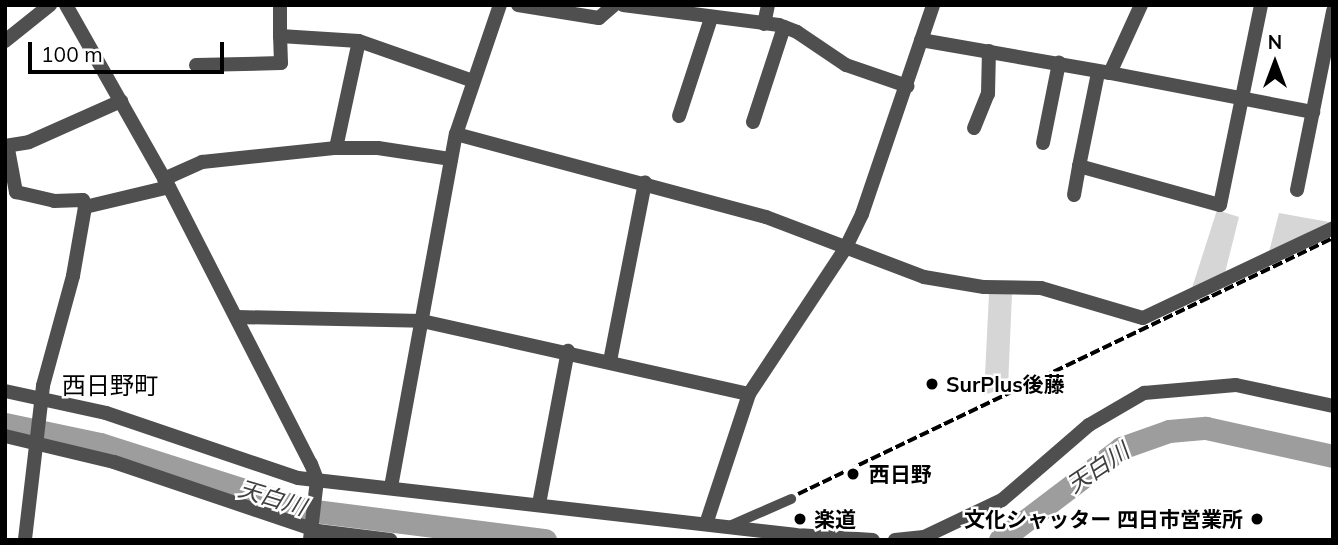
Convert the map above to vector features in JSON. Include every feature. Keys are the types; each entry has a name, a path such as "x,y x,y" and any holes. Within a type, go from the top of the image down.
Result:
{"street":[{"path":"5,41 50,5"},
{"path":"66,5 166,183 237,317 317,480 310,529"},
{"path":"196,65 281,63 281,5"},
{"path":"391,487 456,134 500,5"},
{"path":"518,5 599,18 614,5"},
{"path":"623,5 784,27 846,65 907,86"},
{"path":"764,24 768,5"},
{"path":"706,524 749,394 845,248 874,183 933,5"},
{"path":"1074,195 1104,73 1141,5"},
{"path":"1079,166 1220,205 1261,5"},
{"path":"1297,190 1333,11"},
{"path":"679,116 711,18"},
{"path":"753,122 784,27"},
{"path":"280,36 359,41 474,81"},
{"path":"921,40 1243,97 1313,112"},
{"path":"336,148 359,41"},
{"path":"974,128 988,94 989,51"},
{"path":"1043,143 1059,64"},
{"path":"24,540 43,400 73,276 85,208 83,200 54,201 16,192 7,147 121,101"},
{"path":"456,134 645,182 766,217 924,277 984,287 1041,288 1143,318 1333,228"},
{"path":"85,208 166,183 202,162 336,148 378,148 451,159"},
{"path":"610,361 645,182"},
{"path":"237,317 422,321 568,351 749,394"},
{"path":"539,504 568,351"},
{"path":"895,540 924,537 1002,500 1089,425 1144,393 1236,385 1333,407"},
{"path":"5,391 157,429 280,475 727,527 873,540"},
{"path":"5,436 37,441 114,462 310,529 390,540"},
{"path":"727,527 791,499"}],"shaded area":[{"path":"1217,210 1239,217 1225,273 1192,288"},
{"path":"1279,213 1329,222 1269,252"},
{"path":"1012,293 1008,387 984,395 989,294"}],"waterway":[{"name":"天白川","path":"5,424 100,444 307,510 545,540"},
{"name":"天白川","path":"1000,540 1121,448 1169,431 1206,428 1333,456"}],"railway":[{"path":"798,494 1333,238"}],"place":[{"name":"SurPlus後藤","path":"932,384"},
{"name":"西日野","path":"853,474"},
{"name":"楽道","path":"800,519"},
{"name":"文化シャッター 四日市営業所","path":"1257,519"}],"district":[{"name":"西日野町","path":"110,386"}]}
